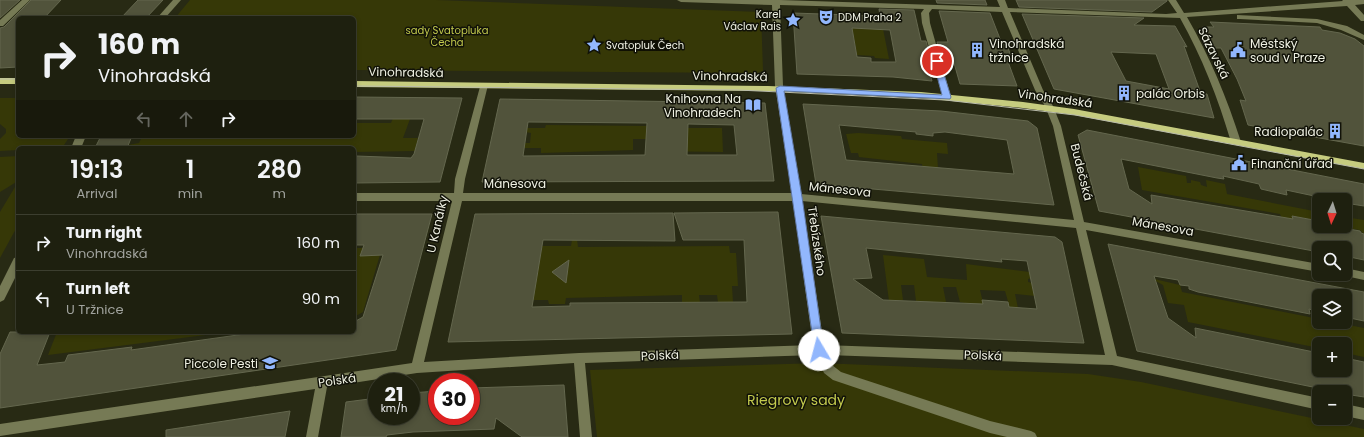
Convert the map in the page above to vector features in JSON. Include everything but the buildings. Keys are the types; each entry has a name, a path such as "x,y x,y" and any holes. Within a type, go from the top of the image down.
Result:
{"main road":[{"path":"0,81 16,81"},
{"name":"Vinohradská","path":"356,84 780,88 947,97 1050,108 1364,166"}],"street":[{"path":"0,24 26,0"},
{"path":"163,16 177,0"},
{"path":"681,0 1182,16 1218,14 1348,1 1364,2"},
{"name":"Budečská","path":"1001,0 1039,90 1050,108 1057,126 1082,224 1112,360"},
{"name":"Sázavská","path":"1172,0 1213,74 1236,142"},
{"path":"1348,1 1364,19"},
{"name":"Třebízského","path":"776,2 780,88 819,350 828,370 837,376 991,432 1031,437"},
{"path":"929,8 925,13 926,23 947,97"},
{"path":"1218,14 1245,18 1317,21 1344,28 1364,38"},
{"name":"U Kanálky","path":"417,368 458,197 460,179 484,86"},
{"name":"Mánesova","path":"356,197 797,197 1082,224 1312,267"},
{"path":"0,297 3,284 16,264"},
{"path":"1352,273 1364,276"},
{"name":"Polská","path":"0,430 417,368 579,358 819,350 1112,360 1312,403"},
{"path":"579,358 586,437"},
{"path":"312,437 322,382"},
{"path":"1352,411 1364,414"}],"green space":[{"name":"sady Svatopluka Čecha","path":"190,0 436,0 761,12 763,71 757,73 356,70 356,16 177,16","holes":["620,40 669,40 669,50 619,51"]},
{"path":"852,27 883,29 889,59 857,55"},
{"path":"0,98 16,98 16,138 69,138 63,146 16,146 16,150 0,151 0,139 6,133 6,129 0,124"},
{"path":"393,118 410,119 403,138 418,138 415,151 356,152 356,146 128,146 139,143 141,139 139,138 356,138 356,123 391,123"},
{"path":"546,125 647,126 646,139 633,139 633,150 541,153 541,148 523,148 523,143 530,143 531,133 525,132 526,128 545,128"},
{"path":"688,128 722,128 723,152 653,151 654,139 688,140"},
{"path":"858,133 901,136 902,139 947,143 948,154 937,153 938,169 923,170 922,164 859,157 858,153 851,153 846,134"},
{"path":"16,156 16,182 0,192 0,157"},
{"path":"1138,167 1186,176 1187,183 1191,183 1191,180 1200,182 1201,185 1207,187 1206,180 1225,184 1227,194 1312,211 1312,224 1309,219 1292,216 1293,220 1283,221 1280,214 1142,190"},
{"path":"16,185 16,229 0,258 0,212"},
{"path":"1352,218 1364,220 1364,234 1360,230 1352,229"},
{"path":"572,240 577,240 578,247 729,246 730,253 736,253 738,286 732,286 733,302 718,302 717,295 699,295 700,303 682,303 682,295 566,298 565,304 549,304 548,300 533,300 532,305 514,306 535,287 542,246 571,246"},
{"path":"356,248 382,248 363,312 356,316"},
{"path":"883,255 924,259 927,277 967,280 966,264 1030,272 1031,278 1028,279 1028,282 1032,283 1035,296 1015,294 1018,308 1010,308 1005,291 980,290 984,307 960,302 956,287 943,287 946,302 926,303 925,301 916,301 914,285 901,285 903,300 889,301"},
{"path":"1150,278 1180,285 1182,292 1312,318 1312,329 1352,329 1352,326 1364,328 1364,357 1352,354 1352,337 1312,337 1312,347 1188,322 1184,305 1168,303 1163,285"},
{"path":"56,334 213,334 48,355"},
{"name":"Riegrovy sady","path":"820,363 1088,374 1141,382 1312,418 1312,425 1345,425 1364,429 1364,437 597,437 590,370"}],"shaded area":[{"path":"620,40 669,40 669,51 619,51"}],"tram line":[{"path":"0,79 16,79"},
{"path":"356,86 738,90 945,100 1075,115 1364,169"}],"place":[{"name":"DDM Praha 2","path":"826,17"},
{"name":"Karel Václav Rais","path":"793,20"},
{"name":"Svatopluk Čech","path":"594,45"},
{"name":"Vinohradská tržnice","path":"977,50"},
{"name":"Městský soud v Praze","path":"1238,50"},
{"name":"palác Orbis","path":"1124,93"},
{"name":"Knihovna Na Vinohradech","path":"753,105"},
{"name":"Radiopalác","path":"1335,131"},
{"name":"Finanční úřad","path":"1239,163"},
{"name":"Piccole Pesti","path":"270,363"}],"route":[{"path":"819,350 780,88 947,97 937,61"}]}
